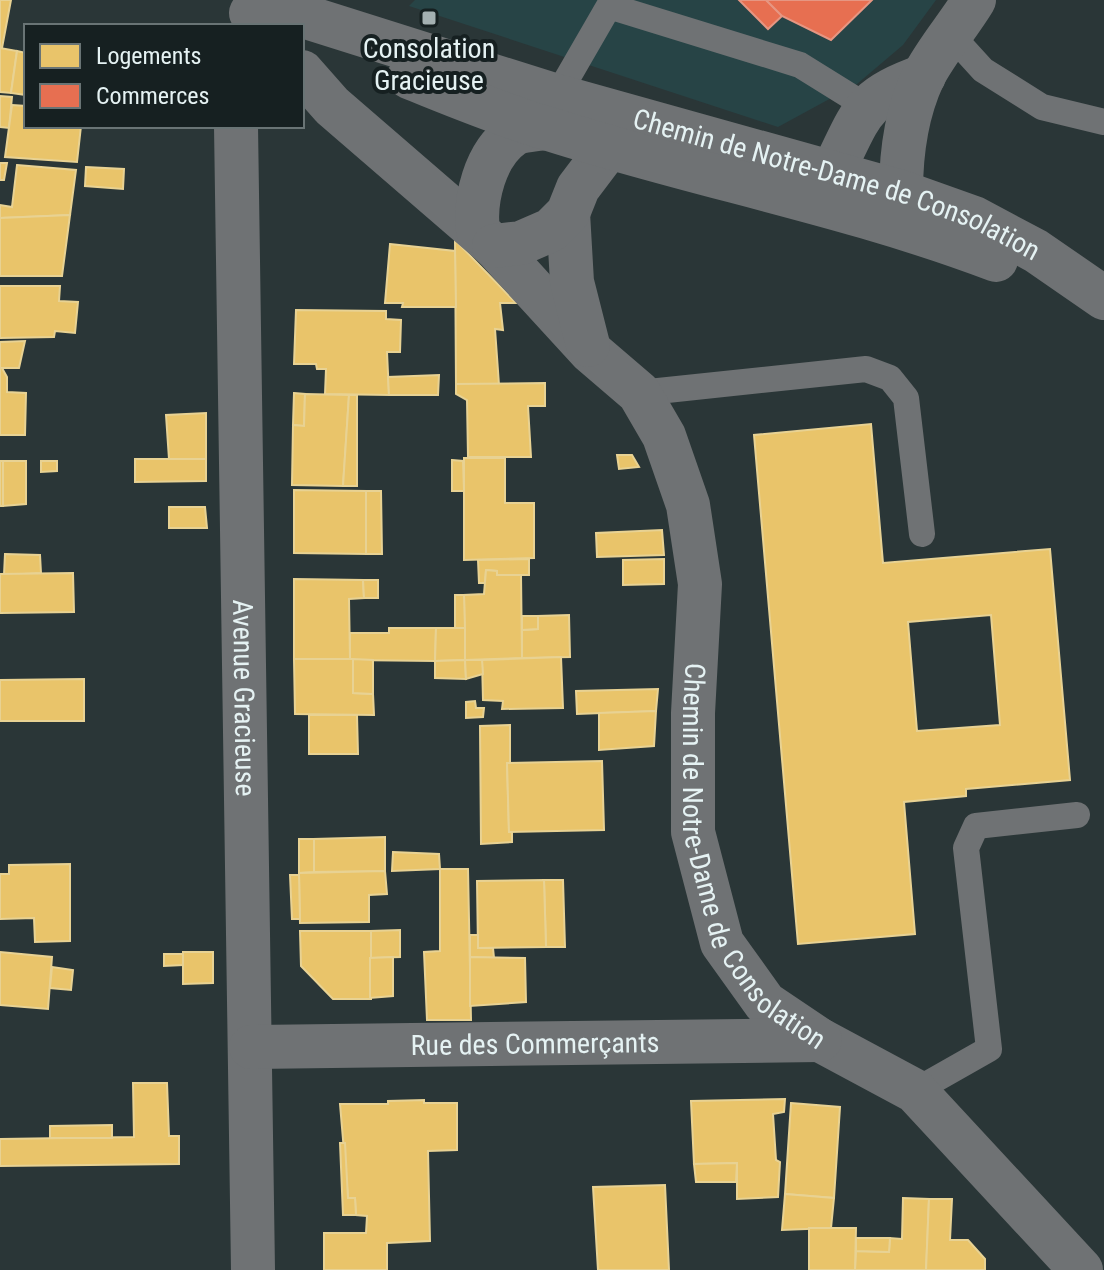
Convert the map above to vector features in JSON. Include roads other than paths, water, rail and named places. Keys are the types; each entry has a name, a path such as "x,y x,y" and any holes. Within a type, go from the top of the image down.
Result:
{"street":[{"name":"Chemin de Notre-Dame de Consolation","path":"255,18 303,16 550,112 609,147 945,240 1104,299"},
{"path":"901,192 905,134 924,76 963,18"},
{"name":"Chemin de Notre-Dame de Consolation","path":"304,37 550,112 833,171 901,192 974,218 1036,251 1104,299"},
{"name":"Chemin de Notre-Dame de Consolation","path":"304,74 332,106 486,239 590,351 639,393 664,436 688,505 700,584 693,713 693,832 722,943 765,1003 820,1040 915,1091 1081,1270"},
{"path":"833,171 866,106 887,89 924,76"},
{"path":"486,239 475,207 497,154 514,134 550,112"},
{"name":"Chemin de Notre-Dame de Consolation","path":"550,112 567,148 573,201 572,282 590,351"},
{"name":"Avenue Gracieuse","path":"236,128 253,1270"},
{"name":"Chemin de Notre-Dame de Consolation","path":"486,239 521,243 551,230 609,147"},
{"name":"Rue des Commerçants","path":"251,1047 820,1040"}],"lane":[{"path":"550,112 605,3 800,65 866,106"},
{"path":"963,18 983,70 1042,107 1104,122"},
{"path":"639,393 866,369 890,378 906,398 922,534"},
{"path":"915,1091 989,1049 966,848 976,826 1077,815"}],"place":[{"name":"Consolation Gracieuse","path":"429,18"}]}
